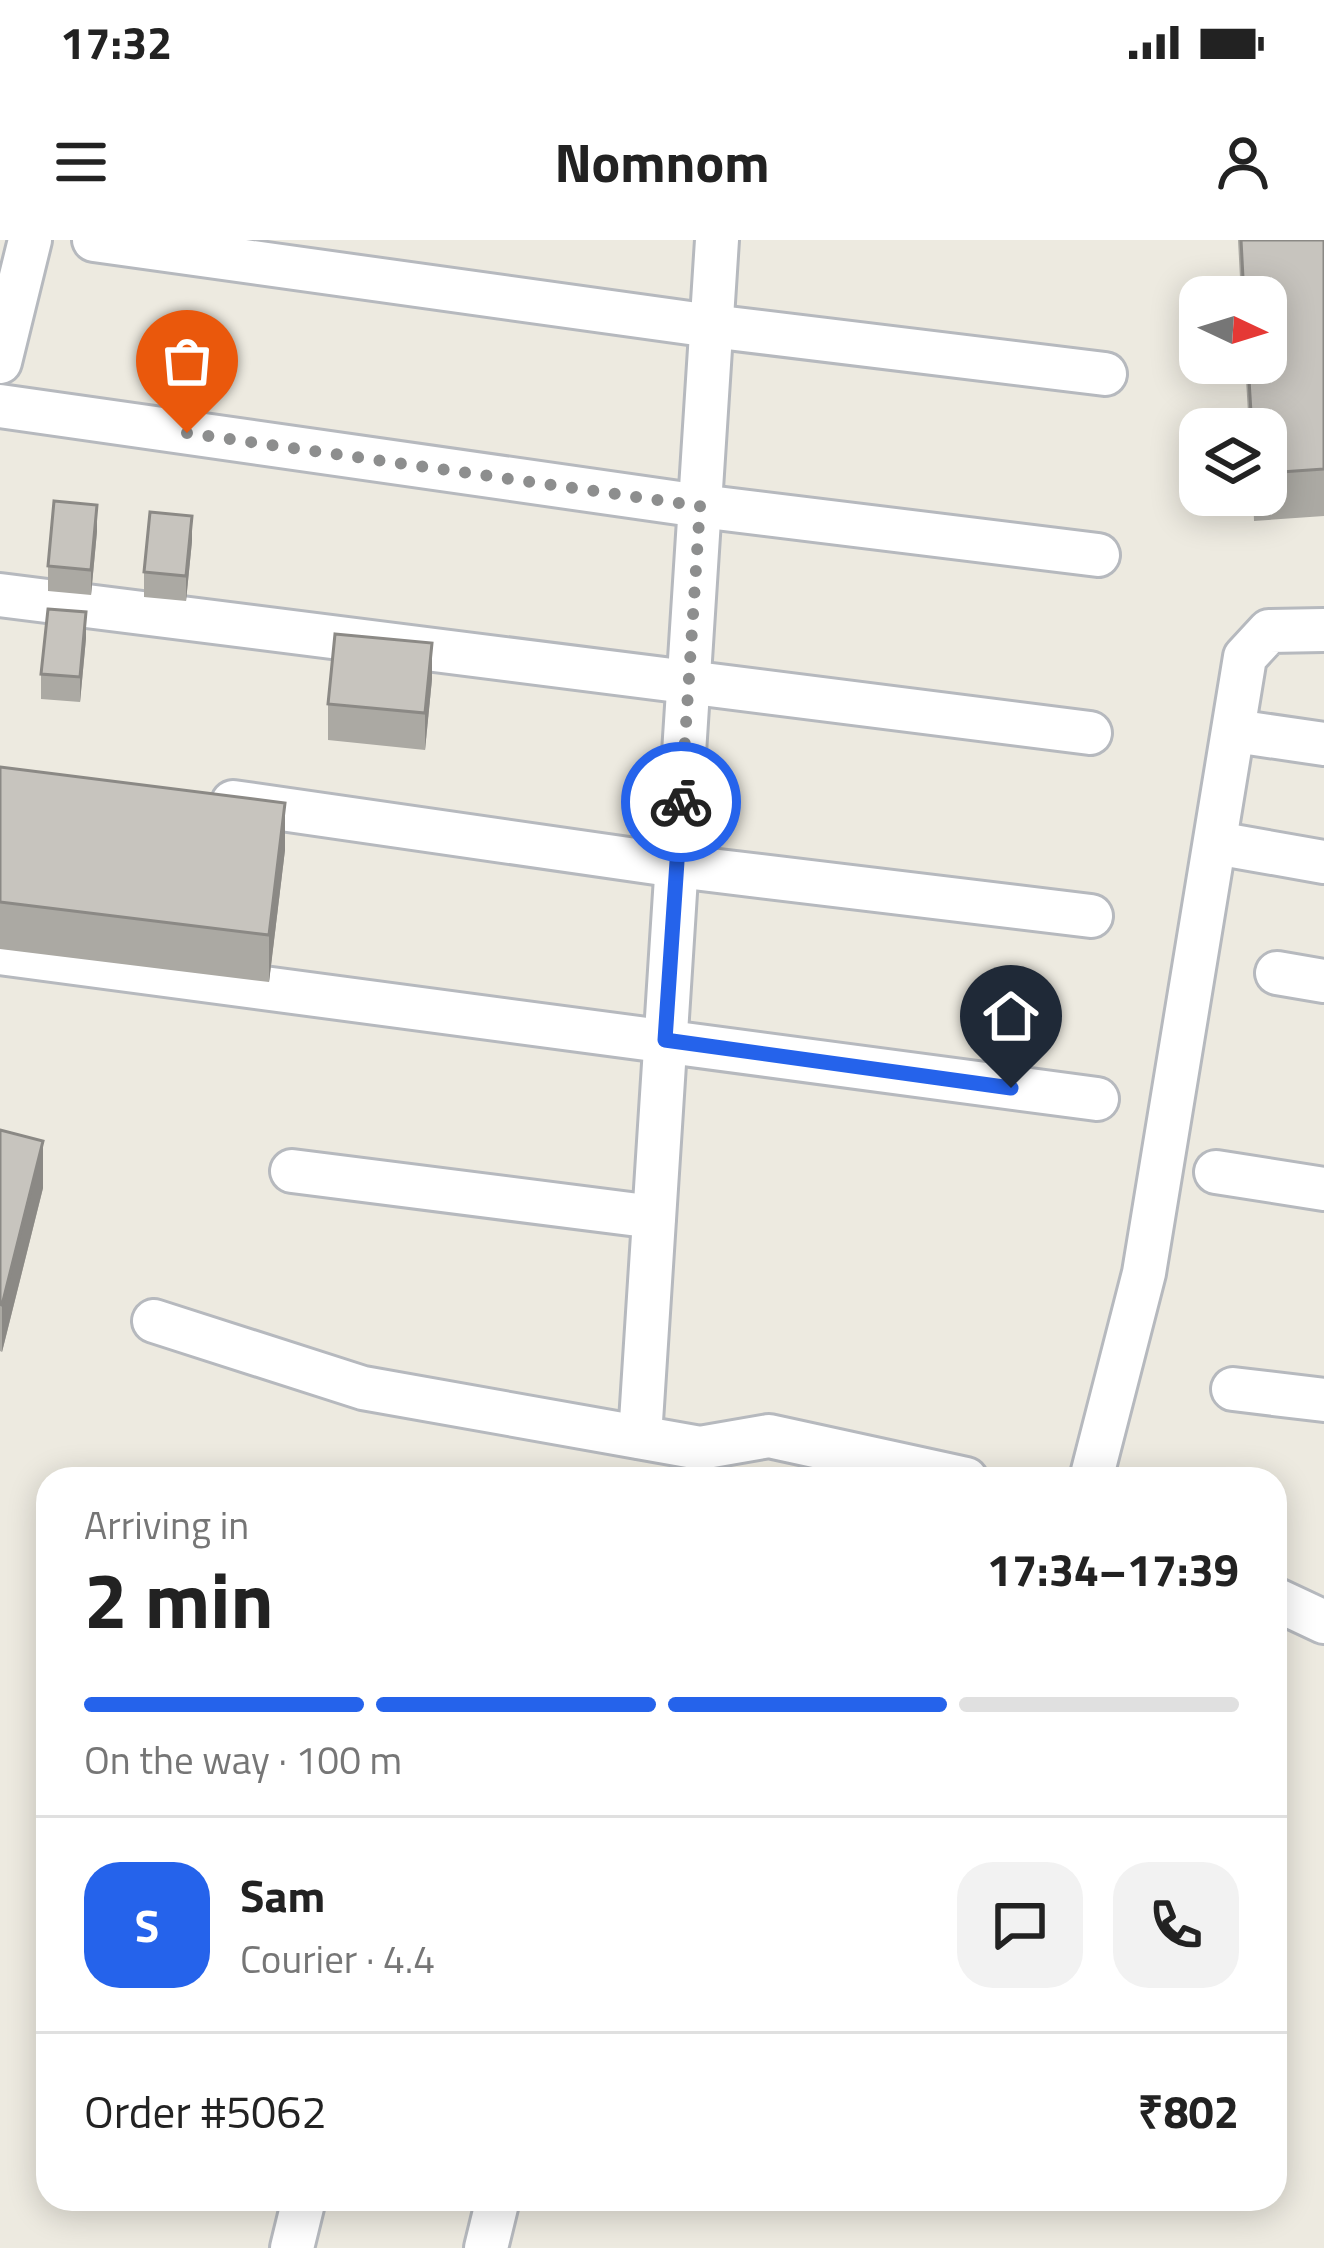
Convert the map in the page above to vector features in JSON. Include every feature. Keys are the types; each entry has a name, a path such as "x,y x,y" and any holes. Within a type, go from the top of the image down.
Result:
{"street":[{"path":"0,362 29,240"},
{"path":"94,240 149,244 711,326 1105,374"},
{"path":"640,1437 717,240"},
{"path":"0,406 700,506 1098,555"},
{"path":"0,595 1090,734"},
{"path":"1093,1467 1144,1273 1245,657 1269,632 1324,630"},
{"path":"1234,731 1324,744"},
{"path":"187,796 677,866 1091,916"},
{"path":"1216,843 1324,862"},
{"path":"0,953 1097,1100"},
{"path":"1277,973 1324,981"},
{"path":"292,1171 654,1217"},
{"path":"1216,1172 1324,1189"},
{"path":"154,1321 363,1388 640,1437 698,1463 769,1436 911,1467"},
{"path":"1233,1389 1324,1400"},
{"path":"1287,1605 1324,1622"},
{"path":"292,2248 301,2211"},
{"path":"486,2248 495,2211"}],"building":[{"path":"1241,240 1324,240 1324,469 1287,472 1287,408 1251,408 1249,384 1287,384 1287,276 1243,276"},
{"path":"54,501 97,505 91,570 48,566"},
{"path":"150,512 192,516 186,576 144,572"},
{"path":"48,609 86,612 80,677 41,674"},
{"path":"335,634 432,643 425,713 328,704"},
{"path":"0,767 285,803 269,935 0,902"},
{"path":"0,1130 43,1141 2,1305 0,1304"}],"way so far":[{"path":"187,433 700,506 681,802"}],"route":[{"path":"681,802 665,1040 1011,1088"}]}
